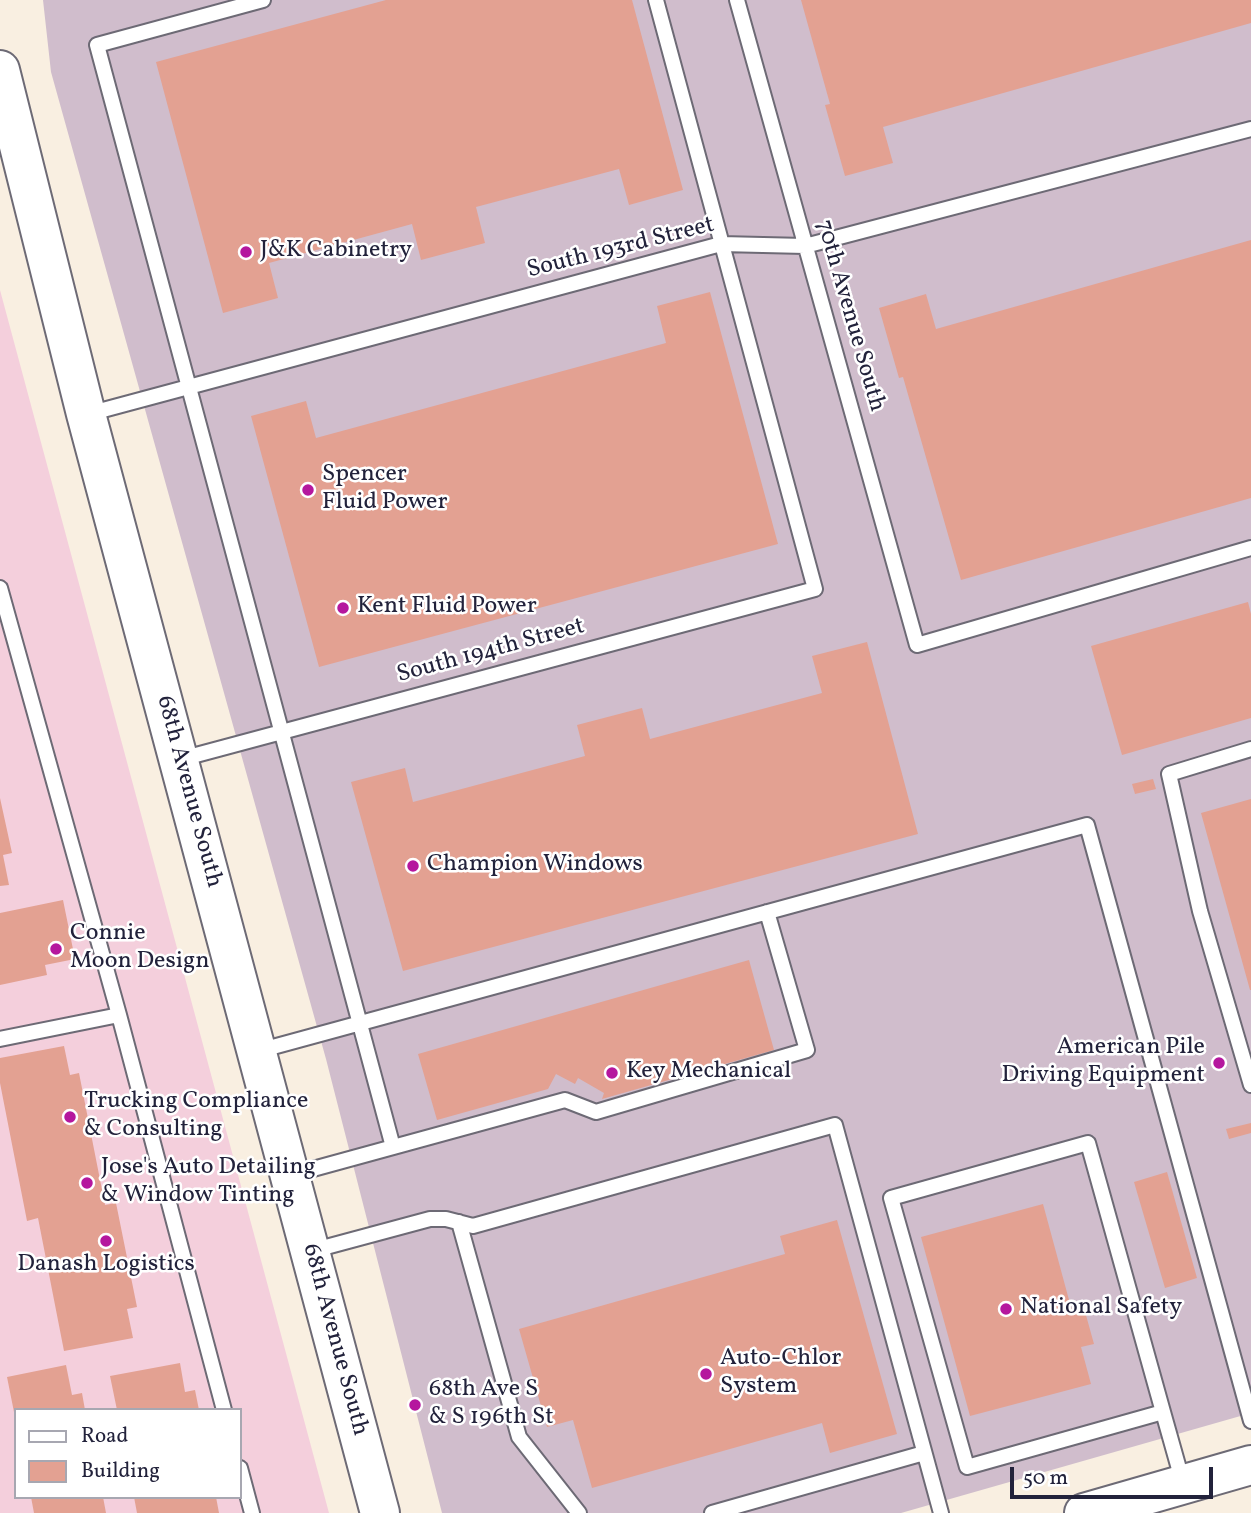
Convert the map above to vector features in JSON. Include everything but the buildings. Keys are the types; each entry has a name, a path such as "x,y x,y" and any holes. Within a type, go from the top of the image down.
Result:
{"main road":[{"name":"68th Avenue South","path":"0,70 86,414 380,1513"},
{"path":"1084,1513 1251,1465"}],"lane":[{"path":"263,0 97,44 393,1147"},
{"path":"656,0 721,244"},
{"name":"70th Avenue South","path":"737,0 917,645 1251,548"},
{"name":"South 193rd Street","path":"86,414 721,244 805,246 1251,129"},
{"name":"South 194th Street","path":"179,760 815,589 721,244"},
{"path":"0,588 120,1015 223,1408"},
{"path":"1251,749 1169,774 1200,911 1251,1086"},
{"path":"257,1052 1087,825 1251,1421"},
{"path":"290,1175 565,1100 596,1112 807,1050 767,912"},
{"path":"0,1040 120,1015"},
{"path":"310,1252 430,1219 473,1226 835,1125 941,1513"},
{"path":"1163,1412 967,1467 891,1198 1088,1143 1184,1485"},
{"path":"458,1222 519,1437 579,1513"},
{"path":"712,1513 924,1452"},
{"path":"242,1476 252,1513"}],"shaded area":[{"path":"43,0 1251,0 1251,1413 901,1513 442,1513 326,1059 51,72"},
{"path":"0,290 329,1513 0,1513"}],"place":[{"name":"J&K Cabinetry","path":"246,252"},
{"name":"Spencer Fluid Power","path":"308,490"},
{"name":"Kent Fluid Power","path":"343,608"},
{"name":"Champion Windows","path":"413,866"},
{"name":"Connie Moon Design","path":"56,949"},
{"name":"American Pile Driving Equipment","path":"1219,1063"},
{"name":"Key Mechanical","path":"612,1073"},
{"name":"Trucking Compliance & Consulting","path":"70,1117"},
{"name":"Jose's Auto Detailing & Window Tinting","path":"87,1183"},
{"name":"Danash Logistics","path":"106,1241"},
{"name":"National Safety","path":"1006,1309"},
{"name":"Auto-Chlor System","path":"706,1374"},
{"name":"68th Ave S & S 196th St","path":"415,1405"}]}
